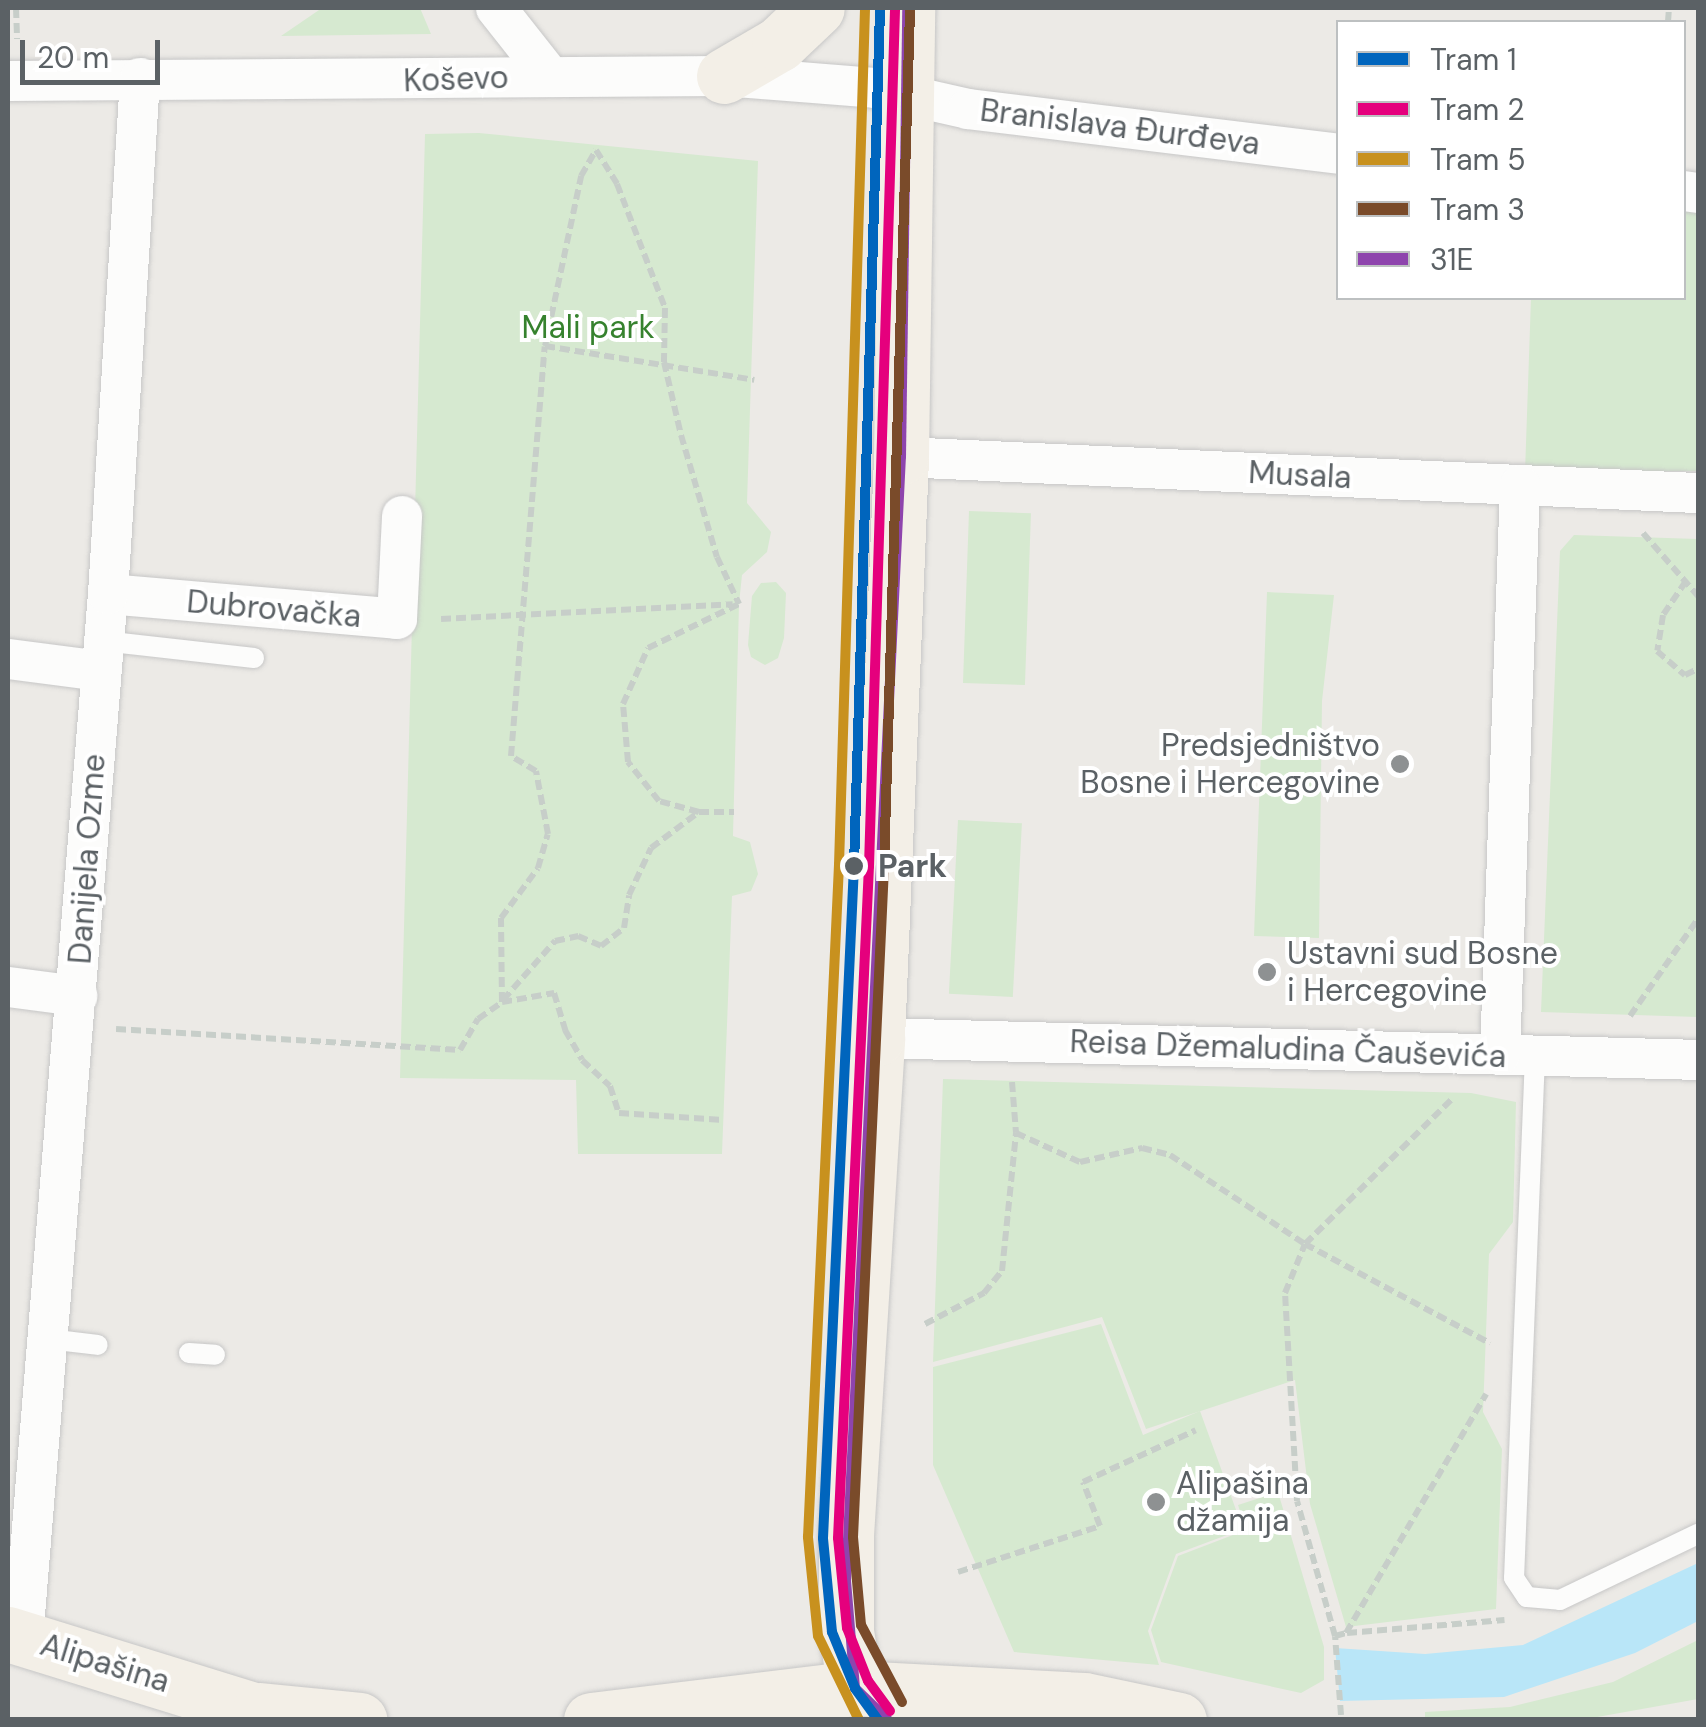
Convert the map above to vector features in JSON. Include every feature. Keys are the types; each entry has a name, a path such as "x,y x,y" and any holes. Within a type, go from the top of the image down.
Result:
{"main road":[{"path":"724,76 779,44 818,8"},
{"path":"847,1704 846,1535 877,1038 900,457 907,8"},
{"name":"Alipašina","path":"15,1636 272,1715 360,1720"},
{"path":"591,1720 1021,1695 1152,1717"}],"street":[{"path":"496,8 550,76"},
{"name":"Koševo","path":"8,81 140,78 396,82 550,76 724,76 904,92"},
{"name":"Danijela Ozme","path":"15,1636 32,1383 48,1339 76,1011 108,594 140,78"},
{"name":"Branislava Đurđeva","path":"904,92 968,109 1336,154"},
{"name":"Musala","path":"900,457 1698,493"},
{"path":"1518,1056 1520,486"},
{"name":"Dubrovačka","path":"108,594 396,619 402,516"},
{"path":"8,659 102,656"},
{"path":"8,987 76,1011"},
{"name":"Reisa Džemaludina Čauševića","path":"877,1038 1698,1060"}],"lane":[{"path":"102,656 254,658"},
{"path":"1518,1056 1514,1578 1528,1597 1542,1602 1560,1600 1698,1534"},
{"path":"48,1339 98,1345"},
{"path":"189,1353 215,1355"}],"path":[{"path":"16,8 17,42"},
{"path":"502,1002 501,918 529,884 548,834 536,771 511,756 545,346 581,176 596,150 617,184 665,308 664,362 717,558 740,604"},
{"path":"545,346 664,362 754,380"},
{"path":"1686,581 1663,615 1657,652 1685,676 1698,669"},
{"path":"396,619 524,619 740,604"},
{"path":"734,812 699,812 659,801 628,762 623,704 648,648 740,604"},
{"path":"76,1011 460,1050 478,1019 502,1002 555,941 578,936 601,946 624,928 630,895 650,848 699,812"},
{"path":"1626,1020 1698,919"},
{"path":"502,1002 554,993 565,1030 582,1060 610,1086 619,1113 724,1120"},
{"path":"926,1324 984,1293 1002,1271 1016,1133 1011,1075"},
{"path":"1341,1715 1334,1636 1297,1501 1285,1293 1305,1244 1466,1084"},
{"path":"1016,1133 1080,1162 1142,1148 1170,1155 1305,1244 1493,1345"},
{"path":"1346,1633 1490,1387"},
{"path":"958,1572 1100,1526 1083,1482 1196,1430"},
{"path":"1334,1636 1496,1622 1521,1617 1542,1602"}],"green space":[{"path":"322,8 420,8 431,34 281,36"},
{"name":"Mali park","path":"479,133 758,161 747,503 771,532 767,552 742,575 739,604 733,836 750,842 758,874 751,891 732,896 722,1154 578,1154 576,1080 400,1078 425,134"},
{"path":"1686,209 1698,211 1698,471 1525,472 1531,300 1686,300"},
{"path":"969,511 1031,513 1025,685 963,683"},
{"path":"1574,535 1698,539 1698,1017 1541,1012 1560,551"},
{"path":"776,582 786,593 784,638 778,658 765,665 751,657 748,645 752,596 761,583"},
{"path":"1267,592 1334,595 1322,701 1319,938 1254,936"},
{"path":"958,820 1022,823 1013,997 949,994"},
{"path":"943,1079 1471,1093 1516,1102 1513,1222 1489,1254 1483,1412 1502,1449 1496,1609 1346,1627 1310,1504 1295,1380 1146,1429 1102,1317 933,1362"},
{"path":"1101,1324 1143,1435 1200,1411 1243,1529 1176,1554 1148,1631 1159,1665 1014,1652 933,1465 933,1367"},
{"path":"1278,1492 1324,1647 1324,1680 1301,1693 1161,1662 1151,1630 1178,1556 1246,1530 1238,1505"},
{"path":"1698,1640 1698,1699 1586,1719 1425,1719 1425,1712 1510,1707 1613,1682"}],"water":[{"path":"1698,1563 1698,1621 1635,1653 1504,1697 1340,1701 1335,1648 1425,1654 1523,1645"}],"tram line":[{"name":"5","path":"859,1720 818,1636 808,1537 839,865 865,8"},
{"name":"1","path":"878,1720 855,1688 832,1632 823,1538 854,866 880,8"},
{"name":"2","path":"890,1711 868,1681 847,1628 838,1538 869,866 895,8"},
{"name":"3","path":"902,1702 861,1625 853,1537 884,867 910,9"}],"transit line":[{"name":"31E","path":"888,1720 855,1688 846,1580 901,457 907,8"}],"place":[{"name":"Predsjedništvo Bosne i Hercegovine","path":"1400,764"},
{"name":"Park","path":"854,866"},
{"name":"Ustavni sud Bosne i Hercegovine","path":"1267,972"},
{"name":"Alipašina džamija","path":"1156,1502"}]}
